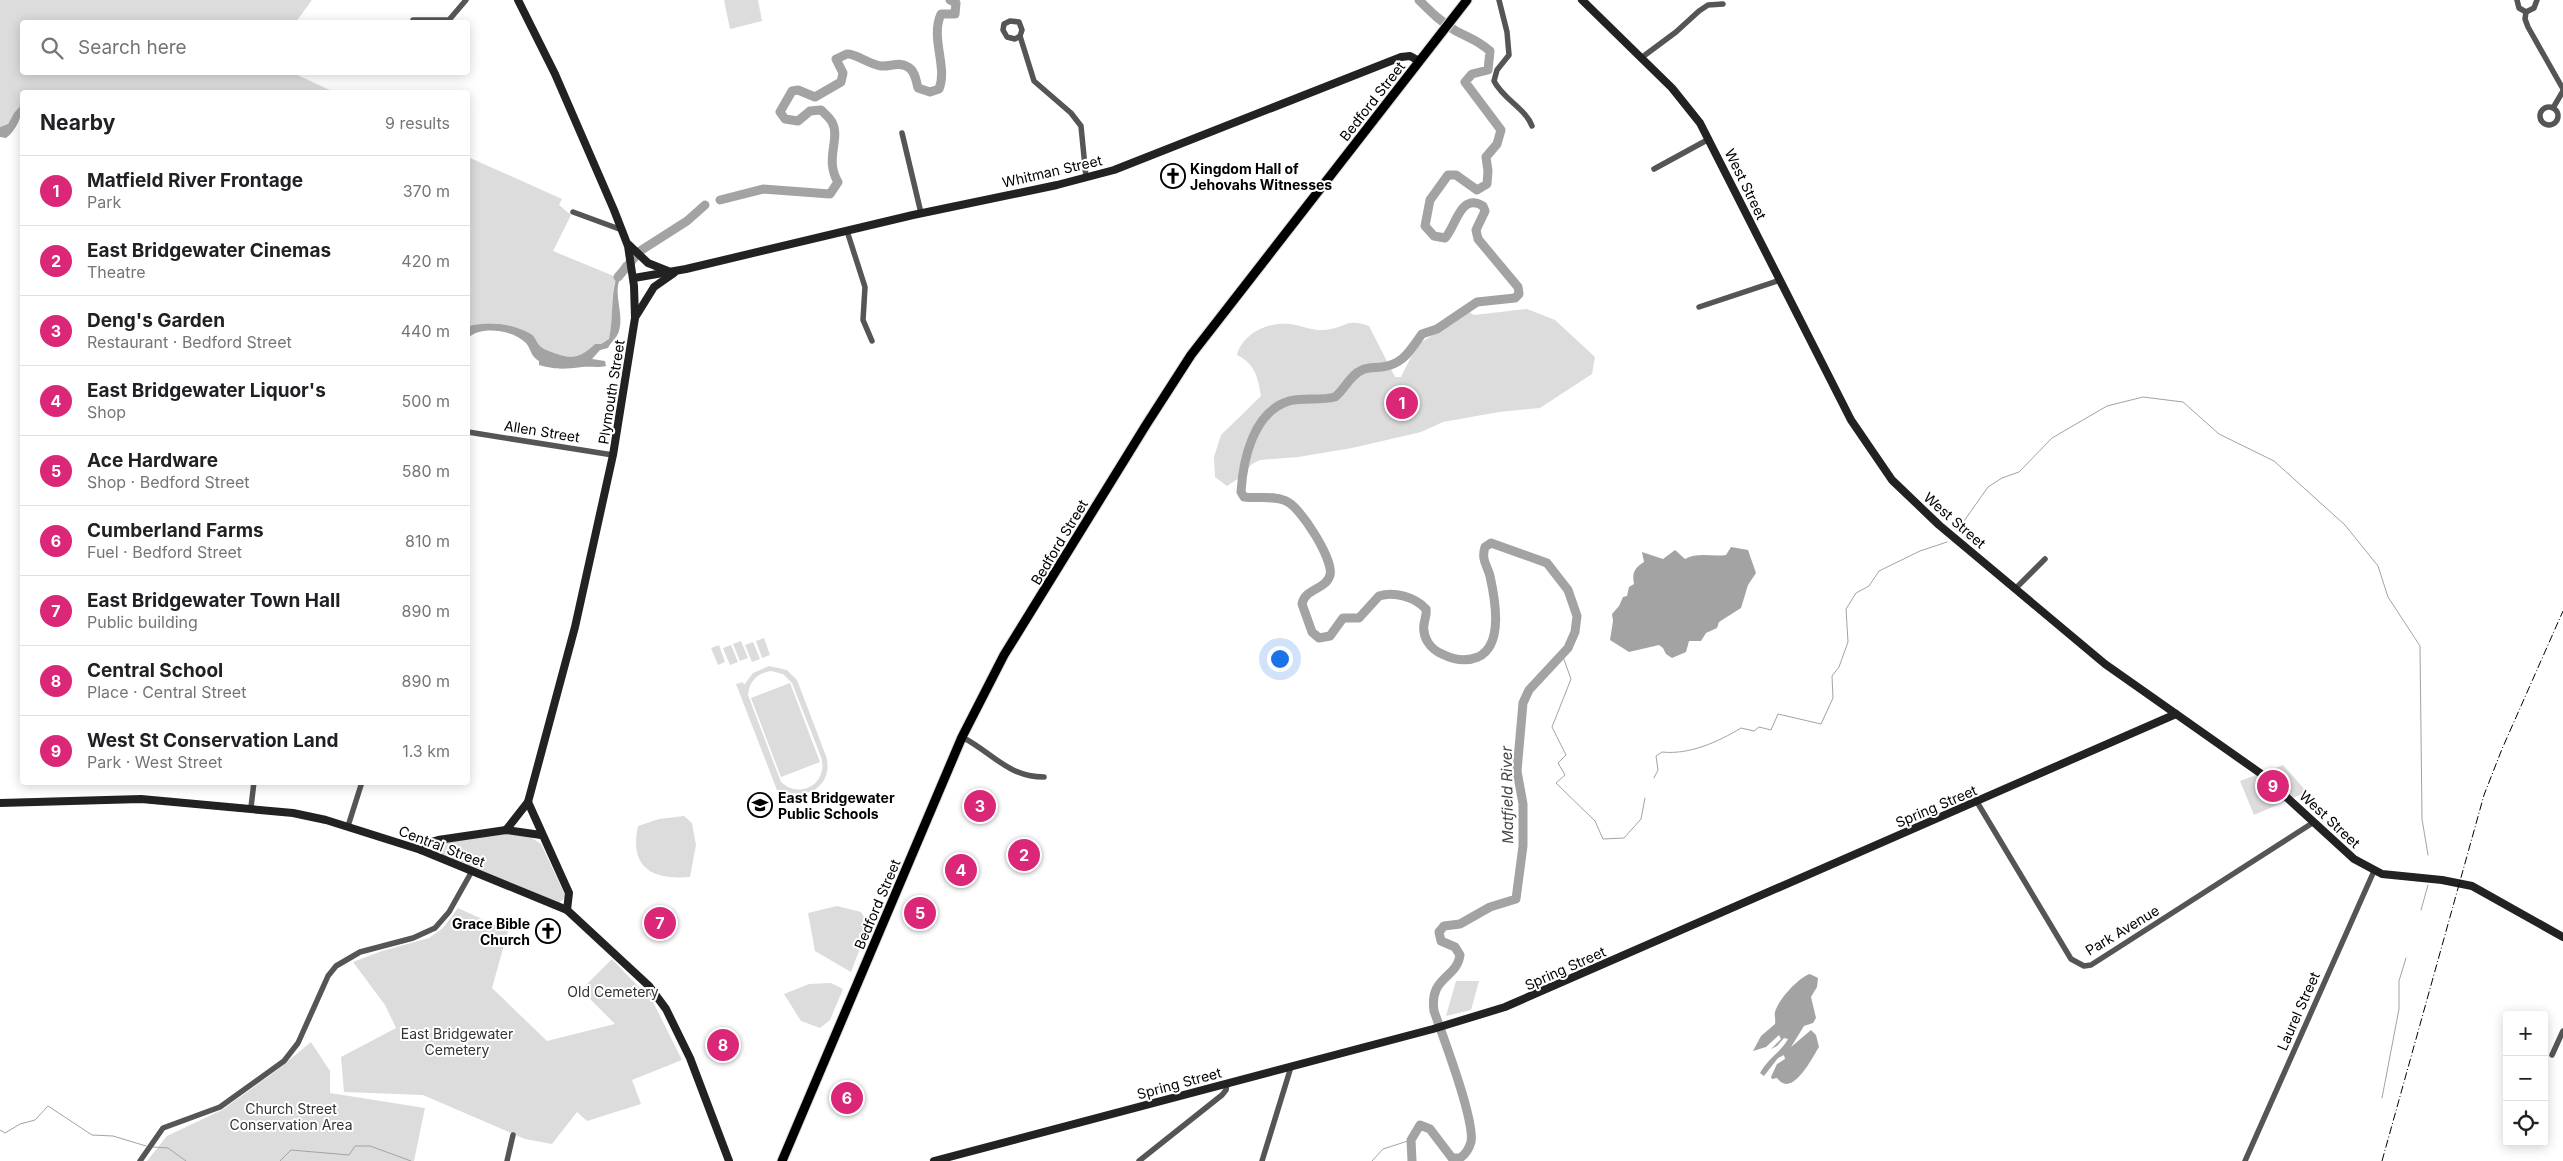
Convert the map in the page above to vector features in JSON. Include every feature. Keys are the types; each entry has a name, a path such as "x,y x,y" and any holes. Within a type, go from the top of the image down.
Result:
{"main road":[{"name":"Plymouth Street","path":"506,830 528,802 575,627 613,455 635,318 633,275 635,255 626,242 561,89 518,0"},
{"name":"Bedford Street","path":"782,1161 962,737 1001,660 1185,364 1230,303 1467,0"},
{"name":"West Street","path":"1582,0 1680,97 1709,139 1848,414 1885,471 1899,488 1930,517 2105,664 2260,774 2347,854 2374,871 2400,877 2450,881 2475,887 2563,937"},
{"name":"Whitman Street","path":"633,275 675,272 920,213 1086,177 1151,156 1401,57 1410,56 1419,61"},
{"path":"635,255 660,269 675,272"},
{"path":"635,318 649,292 675,272"},
{"name":"Spring Street","path":"934,1161 1433,1029 1514,1004 2176,714"},
{"name":"Central Street","path":"0,803 141,799 293,812 348,826 421,850 567,910 649,986 666,1009 696,1075 729,1161"},
{"path":"528,802 569,893 567,910"},
{"path":"421,850 431,842 438,840 506,830 542,835"}],"street":[{"path":"413,20 449,20 466,0"},
{"path":"1499,0 1507,32 1509,54 1497,70 1494,81 1504,96 1529,117 1532,126"},
{"path":"2517,0 2519,8 2526,12"},
{"path":"2526,12 2534,8 2537,0"},
{"path":"1641,58 1676,32 1699,10 1708,5 1723,4"},
{"path":"2526,12 2525,19 2528,27 2563,90 2553,108"},
{"path":"1020,36 1034,81 1075,116 1081,126 1086,177"},
{"path":"902,133 920,213"},
{"path":"1654,169 1709,139"},
{"path":"572,212 622,230"},
{"path":"847,231 865,287 863,320 872,341"},
{"path":"1699,307 1780,280"},
{"name":"Allen Street","path":"470,432 613,455"},
{"path":"2016,588 2045,559"},
{"path":"962,737 982,748 1019,774 1044,777"},
{"path":"252,807 254,785"},
{"path":"348,826 361,785"},
{"name":"Park Avenue","path":"1977,802 2070,959 2084,966 2091,965 2131,941 2314,822"},
{"path":"140,1161 164,1128 220,1107 284,1061 300,1039 333,970 345,959 366,950 420,936 435,928 449,912 472,871"},
{"name":"Laurel Street","path":"2245,1161 2374,871"},
{"path":"2552,1055 2563,1031"},
{"path":"1262,1161 1291,1067"},
{"path":"1139,1161 1222,1095 1226,1090 1227,1083"},
{"path":"507,1161 513,1135"}],"green space":[{"path":"0,0 312,0 297,20 20,20 20,75 297,75 330,90 20,90 20,106 8,124 0,127"},
{"path":"724,0 758,0 762,21 730,29"},
{"path":"470,158 562,199 559,205 571,215 553,251 616,277 609,339 601,344 595,344 576,356 566,356 543,348 532,335 516,327 492,323 470,326"},
{"path":"1527,309 1555,320 1595,357 1592,374 1540,408 1499,412 1443,422 1421,432 1352,448 1298,457 1260,460 1252,464 1239,478 1227,486 1215,477 1214,457 1221,435 1261,396 1255,372 1248,363 1237,355 1240,347 1257,330 1281,324 1320,330 1331,329 1350,323 1369,326 1395,377 1401,377 1417,345 1469,312 1474,315"},
{"path":"764,638 770,655 762,658 756,641"},
{"path":"741,641 748,658 740,661 733,644"},
{"path":"753,642 760,659 752,662 745,645"},
{"path":"719,645 725,662 718,665 711,648"},
{"path":"731,645 738,662 730,665 723,648"},
{"path":"769,666 787,670 797,680 828,765 823,781 811,792 794,794 785,791 786,795 780,798 736,684 743,682 744,685 753,673","holes":["771,671 783,674 792,683 821,757 821,774 817,781 804,789 789,787 781,782 748,695 752,682 758,676"]},
{"path":"790,683 820,762 781,777 751,698"},
{"path":"2283,765 2307,792 2254,815 2240,781"},
{"path":"684,816 692,823 696,845 690,877 665,876 654,873 640,861 636,840 638,826 659,819"},
{"path":"509,833 529,836 541,844 566,897 559,903 434,854 432,850 435,843"},
{"path":"837,906 861,912 869,925 851,972 815,951 808,913"},
{"name":"East Bridgewater Cemetery","path":"458,908 508,931 492,988 547,1041 615,1024 581,990 612,959 653,1002 682,1060 632,1080 641,1104 587,1121 577,1112 552,1144 525,1139 423,1095 344,1092 341,1057 396,1028 385,1005 353,962 382,951 429,938 443,928"},
{"path":"1456,981 1479,981 1471,1010 1446,1016"},
{"path":"831,983 843,989 830,1020 820,1028 801,1021 784,994 809,984"},
{"name":"Church Street Conservation Area","path":"311,1042 330,1071 330,1093 425,1108 414,1161 147,1161 167,1136 222,1110 276,1071"}],"shaded area":[{"path":"20,106 20,116 16,127 6,138 0,137 0,127 8,124"},
{"path":"624,262 625,269 618,285 619,331 608,348 600,350 592,359 605,361 606,366 551,368 539,365 539,361 526,343 513,335 489,330 481,331 470,337 470,326 508,325 531,334 539,345 554,353 572,357 581,354 595,344 601,344 609,339 614,290 619,271"},
{"path":"1731,547 1748,550 1756,573 1748,585 1741,608 1719,622 1717,628 1706,633 1701,641 1689,641 1686,652 1672,658 1659,645 1629,652 1610,640 1613,621 1612,614 1619,606 1623,597 1627,596 1629,587 1634,584 1633,577 1635,571 1644,562 1642,552 1663,559 1675,550 1685,559 1700,555 1726,555"},
{"path":"1810,974 1818,978 1817,987 1811,997 1816,1018 1813,1023 1804,1026 1791,1047 1811,1030 1816,1035 1819,1047 1807,1067 1795,1080 1789,1084 1783,1083 1777,1078 1772,1079 1771,1077 1777,1064 1785,1059 1784,1055 1778,1058 1764,1076 1760,1073 1788,1039 1784,1038 1777,1046 1771,1049 1781,1039 1779,1035 1766,1047 1753,1051 1761,1036 1775,1024 1775,1012 1784,995 1795,984"}],"waterway":[{"path":"720,200 763,189 830,194 838,182 832,165 835,135 832,122 821,110 810,111 798,121 785,119 780,112 792,91 798,90 815,97 841,82 843,73 836,59 847,54 881,66 905,65 914,73 918,88 930,92 939,89 942,71 937,33 938,23 941,14 955,14 956,3 950,0"},
{"name":"Matfield River","path":"1412,1161 1411,1140 1420,1125 1430,1129 1452,1158 1460,1158 1467,1151 1471,1142 1471,1131 1463,1098 1434,1011 1434,1000 1439,984 1454,969 1460,955 1455,947 1441,941 1439,932 1444,926 1460,924 1490,907 1516,899 1523,846 1523,804 1517,771 1523,703 1529,690 1568,648 1575,632 1577,616 1568,590 1547,563 1491,543 1485,547 1484,555 1494,597 1495,632 1492,643 1478,657 1464,660 1438,652 1428,642 1424,633 1426,609 1410,598 1391,594 1379,596 1359,618 1343,618 1330,636 1319,638 1312,632 1302,604 1307,595 1324,584 1330,575 1330,568 1322,546 1292,505 1276,498 1244,497 1241,492 1244,466 1252,439 1267,415 1277,407 1289,401 1335,397 1358,372 1367,368 1382,367 1396,363 1410,351 1422,334 1437,329 1477,302 1515,298 1519,294 1518,287 1478,239 1476,230 1485,211 1483,206 1475,203 1464,207 1445,238 1434,236 1425,226 1430,200 1448,175 1456,175 1477,190 1487,184 1486,157 1497,144 1501,130 1465,82 1472,74 1488,70 1490,51 1446,24 1419,0"},
{"path":"618,277 640,251 687,221 705,205"},
{"path":"1957,531 1988,487 2002,478 2019,472 2052,438 2107,406 2143,397 2183,402 2219,434 2274,461 2345,525 2378,566 2388,597 2420,646 2422,819 2428,855"},
{"path":"1654,778 1658,770 1656,756 1662,752 1683,751 1703,746 1741,728 1754,731 1759,727 1771,730 1778,714 1821,724 1833,698 1832,676 1839,667 1848,642 1846,609 1856,593 1869,586 1879,571 1920,551 1947,542"},
{"path":"1562,654 1571,679 1552,727 1566,755 1558,763 1565,775 1556,783 1595,821 1603,839 1624,838 1641,819 1645,798"},
{"path":"2421,910 2428,885"},
{"path":"2382,1098 2399,1009 2399,981 2406,958"},
{"path":"0,1130 5,1133 20,1124 35,1120 48,1106 92,1135 113,1136 146,1146"},
{"path":"1372,1161 1383,1149 1411,1140"},
{"path":"280,1161 291,1150 349,1155 355,1146 370,1146 411,1161"},
{"path":"153,1147 168,1148 186,1161"}],"railway":[{"path":"2382,1161 2484,795 2502,749 2563,611"}],"place":[{"name":"Kingdom Hall of Jehovahs Witnesses","path":"1173,176"},
{"name":"Matfield River Frontage","path":"1402,403"},
{"name":"West St Conservation Land","path":"2273,786"},
{"name":"East Bridgewater Public Schools","path":"760,805"},
{"name":"Deng's Garden","path":"980,806"},
{"name":"East Bridgewater Cinemas","path":"1024,855"},
{"name":"East Bridgewater Liquor's","path":"961,870"},
{"name":"Ace Hardware","path":"920,913"},
{"name":"East Bridgewater Town Hall","path":"660,923"},
{"name":"Grace Bible Church","path":"548,931"},
{"name":"Central School","path":"723,1045"},
{"name":"Cumberland Farms","path":"847,1098"}],"park label":[{"name":"Old Cemetery","path":"613,991"}]}
